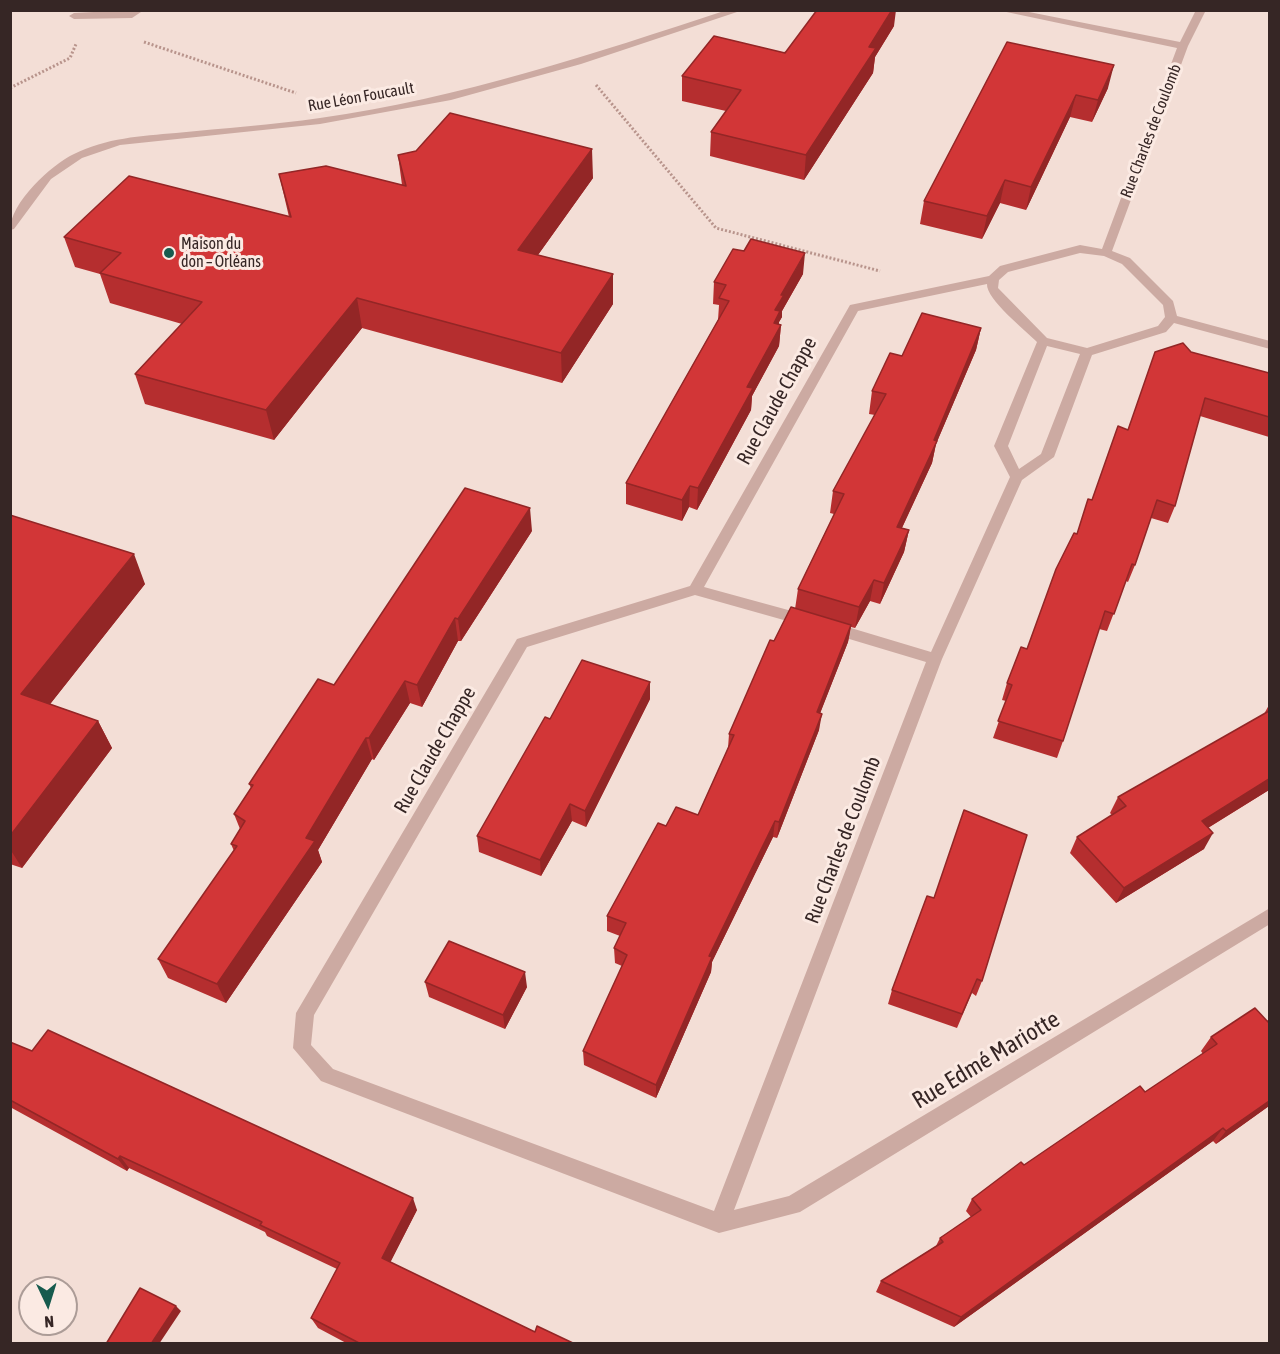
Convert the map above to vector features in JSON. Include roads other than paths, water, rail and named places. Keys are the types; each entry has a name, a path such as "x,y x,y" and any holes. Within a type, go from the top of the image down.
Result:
{"street":[{"path":"74,15 132,15 139,10"},
{"name":"Rue Léon Foucault","path":"10,226 47,177 78,156 118,142 320,121 451,97 577,62 738,10"},
{"path":"1002,10 1184,46"},
{"name":"Rue Charles de Coulomb","path":"1106,253 1184,46 1201,10"},
{"path":"1080,249 1106,253 1126,261 1169,304 1171,318 1161,329 1087,352 1042,341 996,295 992,288 993,279 1004,269 1063,251 1080,249"},
{"name":"Rue Claude Chappe","path":"719,1223 327,1075 302,1048 305,1013 522,643 695,590 854,308 993,279"},
{"path":"1171,318 1269,345"},
{"path":"1042,341 1001,446 1017,477 1047,457 1087,352"},
{"name":"Rue Charles de Coulomb","path":"719,1223 935,659 1017,477"},
{"path":"695,590 935,659"},
{"name":"Rue Edmé Mariotte","path":"719,1223 793,1205 1269,915"}],"place":[{"name":"Maison du don – Orléans","path":"169,253"}]}
